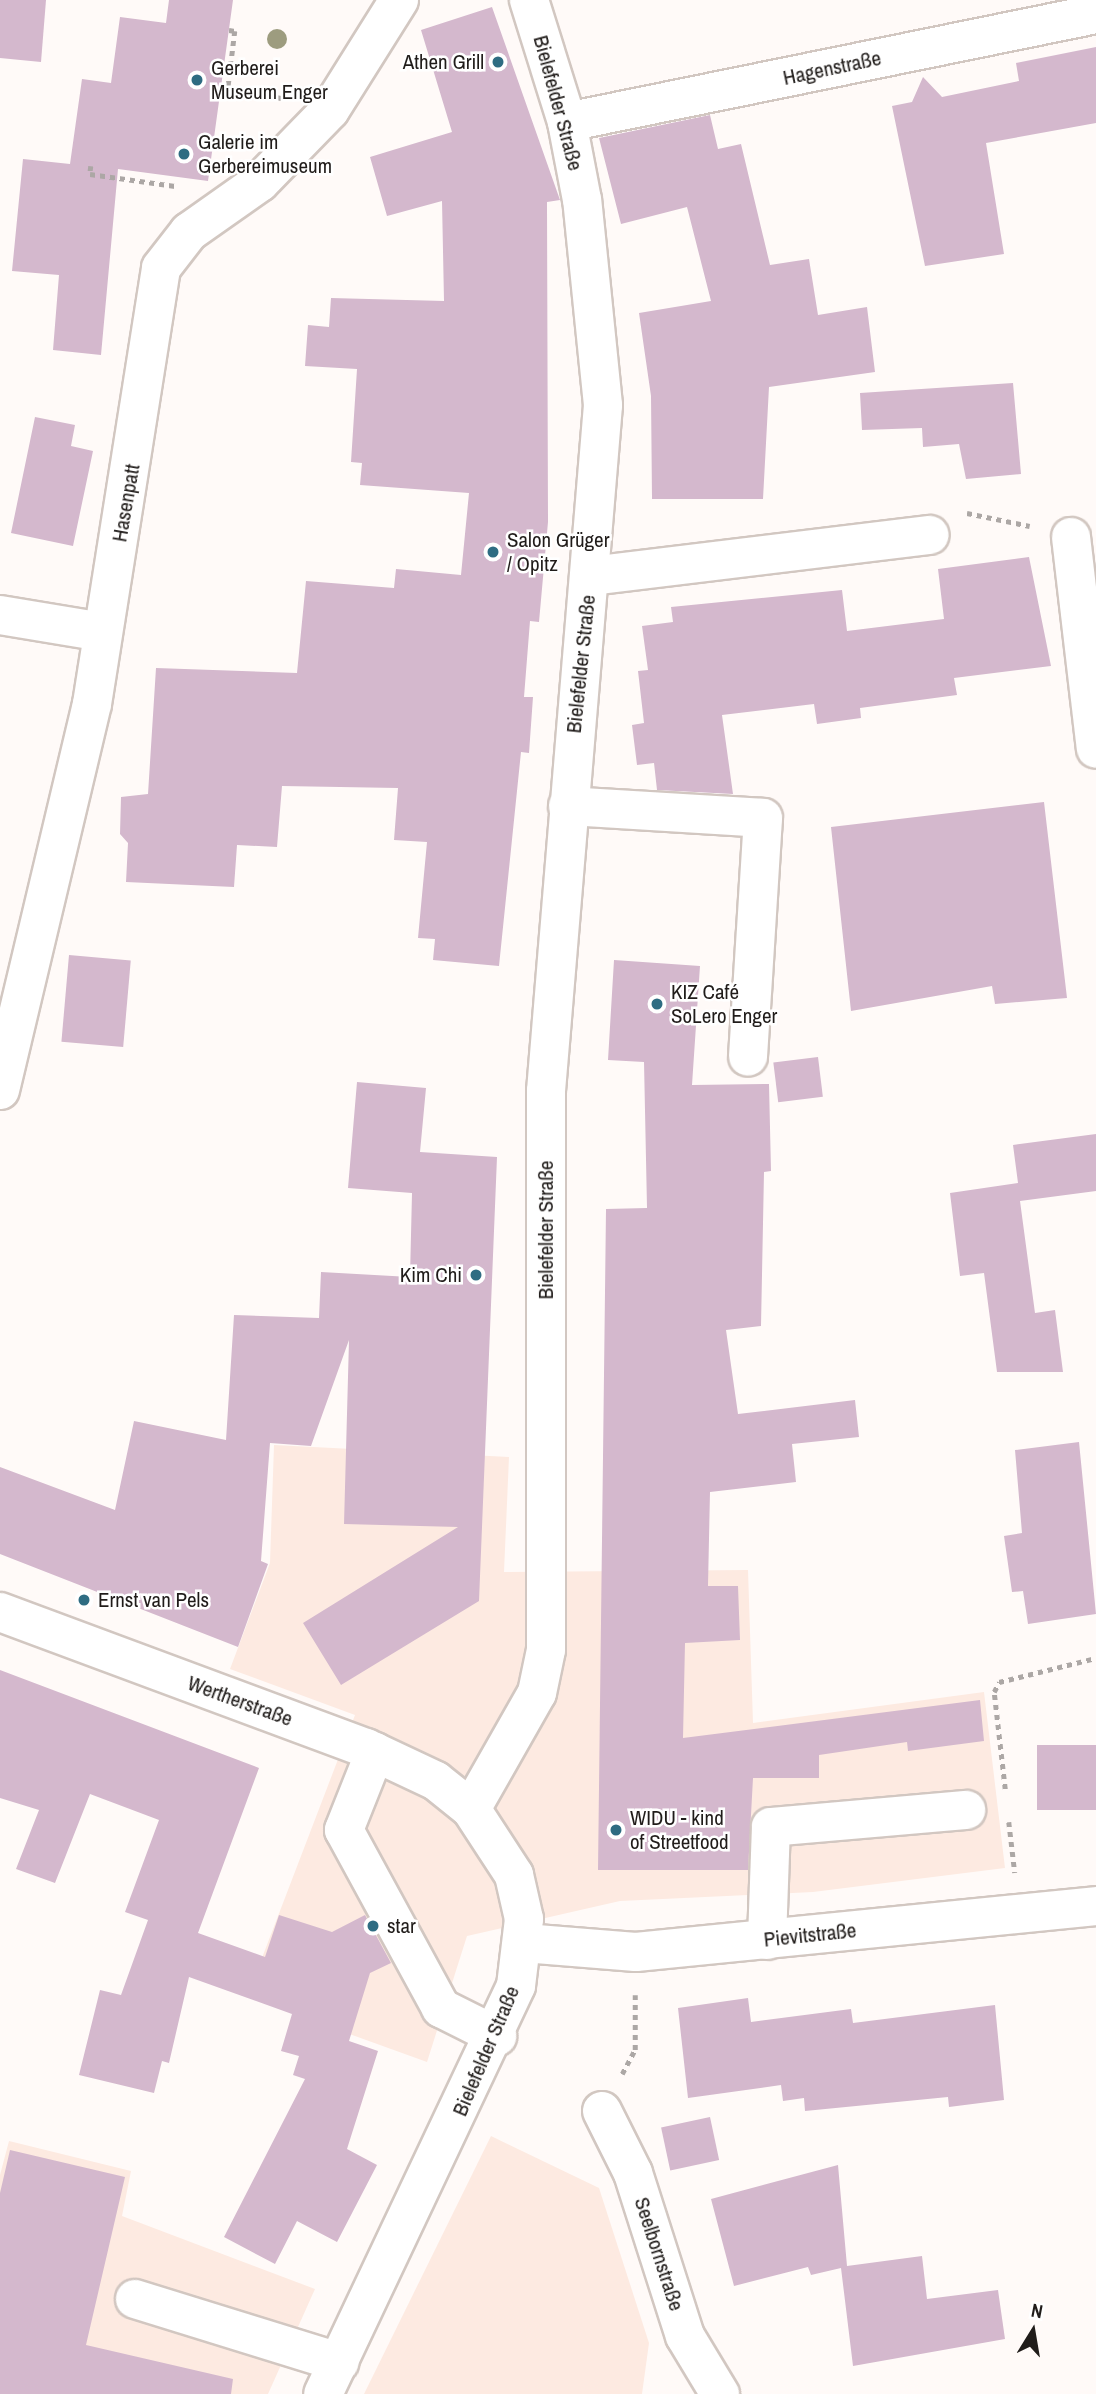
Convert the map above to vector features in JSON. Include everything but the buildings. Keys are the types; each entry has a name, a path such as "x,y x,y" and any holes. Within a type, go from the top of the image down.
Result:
{"street":[{"name":"Hasenpatt","path":"0,1090 92,704 162,268 189,232 242,195 332,107 399,0"},
{"name":"Bielefelder Straße","path":"331,2378 497,2036 524,1943 514,1875 471,1809 537,1693 547,1650 546,1091 568,806 590,576 601,364 593,270 567,122 529,0"},
{"name":"Hagenstraße","path":"567,122 1096,14"},
{"path":"590,576 930,535"},
{"path":"1071,537 1096,749"},
{"path":"0,615 103,632"},
{"path":"568,806 763,818 748,1057"},
{"name":"Wertherstraße","path":"0,1612 375,1752 436,1781 471,1809"},
{"path":"375,1752 344,1830 442,2008 497,2036"},
{"path":"767,1940 771,1827 966,1810"},
{"name":"Pievitstraße","path":"524,1943 636,1952 1096,1906"},
{"name":"Seelbornstraße","path":"602,2112 633,2173 685,2336 720,2394"},
{"path":"135,2299 331,2378"}],"path":[{"path":"229,30 235,31 228,89 332,107"},
{"path":"91,166 90,174 242,195"},
{"path":"930,535 950,514 981,512 1071,537"},
{"path":"1007,1802 995,1692 999,1682 1096,1658"},
{"path":"1008,1816 1019,1912"},
{"path":"602,2112 635,2050 636,1952"}],"shaded area":[{"path":"274,1445 509,1457 504,1572 748,1570 753,1723 984,1692 1005,1868 813,1892 620,1901 467,1936 427,2062 247,1997 355,1715 230,1669 270,1563"},
{"path":"491,2136 599,2188 649,2343 642,2394 364,2394"},
{"path":"9,2141 131,2171 122,2216 315,2289 268,2394 0,2394 0,2175"}],"place":[{"name":"Athen Grill","path":"498,62"},
{"name":"Gerberei Museum Enger","path":"197,80"},
{"name":"Galerie im Gerbereimuseum","path":"184,154"},
{"name":"Salon Grüger / Opitz","path":"493,552"},
{"name":"KIZ Café SoLero Enger","path":"657,1004"},
{"name":"Kim Chi","path":"476,1275"},
{"name":"Ernst van Pels","path":"84,1600"},
{"name":"WIDU - kind of Streetfood","path":"616,1830"},
{"name":"star","path":"373,1926"}]}
